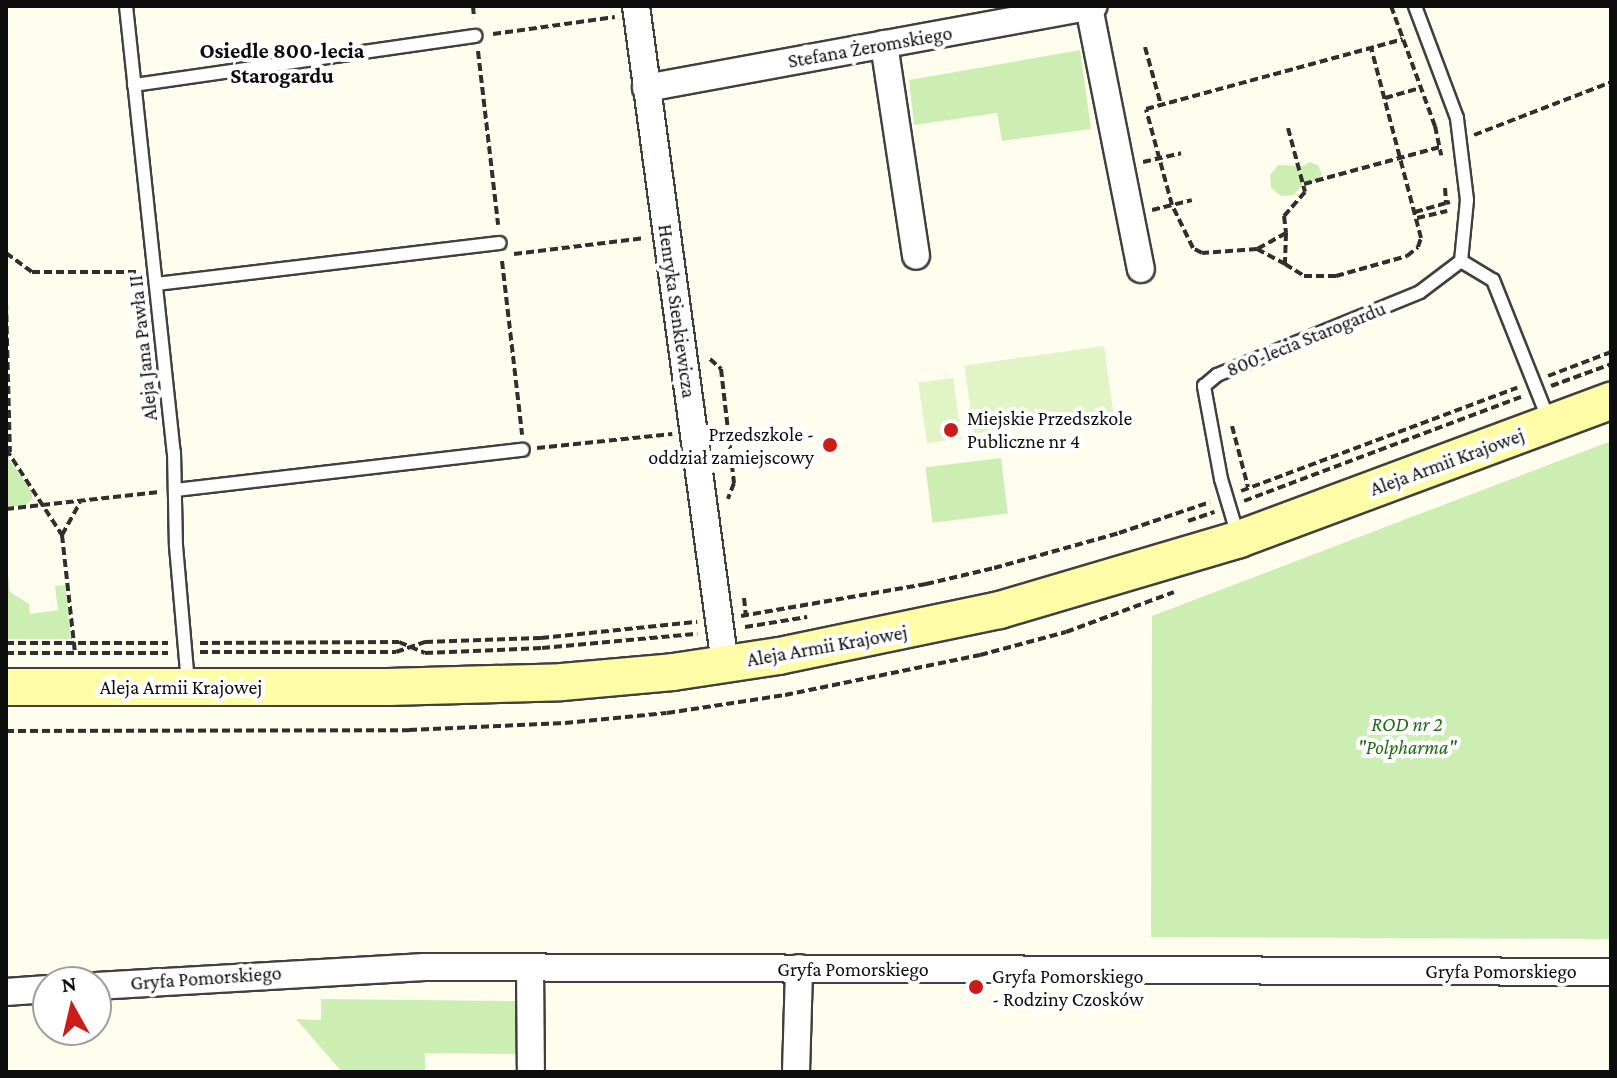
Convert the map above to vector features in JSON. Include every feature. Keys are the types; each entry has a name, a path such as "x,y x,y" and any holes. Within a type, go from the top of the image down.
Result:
{"main road":[{"name":"Aleja Armii Krajowej","path":"6,687 186,660 388,687 562,682 722,638 866,641 1000,610 1232,514 1541,399 1611,401"}],"street":[{"name":"Stefana Żeromskiego","path":"646,88 1092,6"},
{"path":"1092,6 1141,269"},
{"name":"Henryka Sienkiewicza","path":"636,10 722,638"},
{"path":"884,44 916,256"},
{"path":"530,967 531,1072"},
{"name":"Gryfa Pomorskiego","path":"112,985 352,969 530,967 1611,972"},
{"path":"796,1072 799,968"},
{"path":"6,992 32,990"}],"lane":[{"name":"Aleja Jana Pawła II","path":"126,6 174,452 176,546 186,660"},
{"path":"1415,6 1457,118 1461,140 1467,200 1461,261 1493,280 1541,399"},
{"path":"134,85 476,36"},
{"path":"156,278 500,243"},
{"name":"800-lecia Starogardu","path":"1232,514 1204,386 1217,375 1420,292 1461,261"},
{"path":"175,490 523,450"}],"path":[{"path":"473,6 500,243"},
{"path":"1391,6 1421,88 1442,159"},
{"path":"476,36 636,10"},
{"path":"1286,233 1257,249 1202,253 1193,248 1172,205 1146,109 1403,39"},
{"path":"1145,47 1161,105"},
{"path":"1257,249 1304,276 1336,276 1413,253 1421,238 1417,218 1371,48"},
{"path":"1461,140 1611,82"},
{"path":"1384,98 1421,88"},
{"path":"1285,264 1284,216 1305,192 1288,128"},
{"path":"1304,184 1440,147"},
{"path":"1121,168 1181,153"},
{"path":"1417,218 1454,210 1445,187"},
{"path":"1130,215 1192,200"},
{"path":"1415,212 1467,200"},
{"path":"667,235 501,256 523,450 694,432"},
{"path":"6,253 32,272 156,278"},
{"path":"6,302 10,455"},
{"path":"1541,399 1611,352"},
{"path":"6,653 75,652 186,660 396,652 425,642 541,638 722,638 812,606 994,568 1119,533 1232,514 1541,399 1611,364"},
{"path":"1515,377 1519,387 1541,399"},
{"path":"1183,522 1232,514 1249,488 1519,387"},
{"path":"1230,418 1249,488"},
{"path":"6,449 62,535 75,652"},
{"path":"6,509 175,490"},
{"path":"62,535 81,501"},
{"path":"6,643 75,643 186,660 399,642 425,653 722,638 813,616"}],"green space":[{"path":"1080,50 1091,129 1002,141 997,113 914,125 909,80"},
{"path":"1310,162 1318,165 1322,174 1317,181 1302,185 1294,195 1281,196 1271,188 1270,175 1278,165 1303,166"},
{"path":"1104,346 1114,414 974,434 964,366"},
{"path":"953,378 961,438 927,443 918,383"},
{"name":"ROD nr 2 \"Polpharma\"","path":"1611,441 1611,939 1151,937 1152,616"},
{"path":"6,455 32,492 32,499 26,505 6,507"},
{"path":"1001,458 1008,514 932,523 926,467"},
{"path":"6,557 10,592 29,604 30,614 58,610 55,586 65,585 71,639 6,639"},
{"path":"321,999 520,1001 520,1054 425,1053 425,1072 342,1072 296,1019 321,1020"}],"place":[{"name":"Miejskie Przedszkole Publiczne nr 4","path":"951,430"},
{"name":"Przedszkole - oddział zamiejscowy","path":"830,445"},
{"name":"Gryfa Pomorskiego - Rodziny Czosków","path":"976,987"}],"district":[{"name":"Osiedle 800-lecia Starogardu","path":"282,62"}]}
